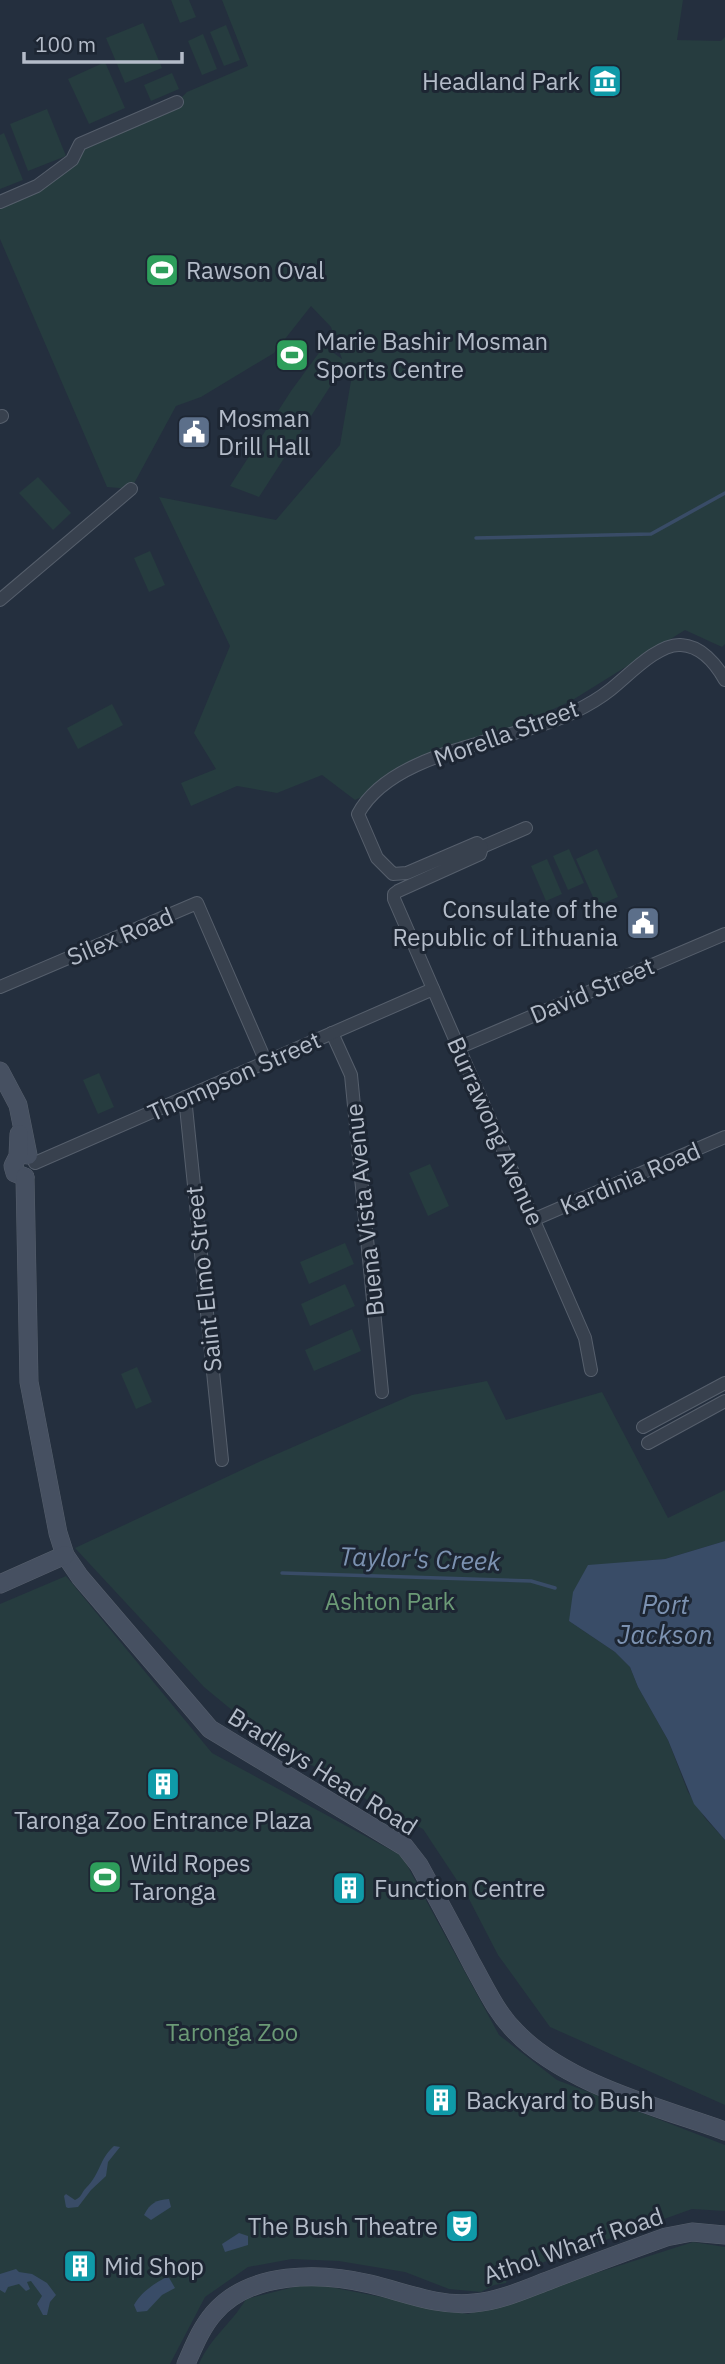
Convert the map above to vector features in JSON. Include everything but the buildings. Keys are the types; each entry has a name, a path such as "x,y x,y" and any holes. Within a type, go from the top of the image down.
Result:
{"main road":[{"name":"Bradleys Head Road","path":"0,1071 15,1097 22,1128 19,1133 29,1382 58,1533 65,1555 80,1577 210,1729 405,1847 419,1865 496,2006 525,2041 551,2060 588,2079 725,2131"},
{"path":"0,1584 65,1555"},
{"name":"Athol Wharf Road","path":"186,2364 206,2323 224,2302 247,2288 269,2282 307,2278 348,2279 445,2303 478,2303 509,2295 666,2237 692,2232 725,2235"}],"street":[{"path":"0,202 37,186 72,160 80,144 177,102"},
{"path":"0,600 131,489"},
{"name":"Morella Street","path":"482,847 477,843 407,873 393,874 377,858 358,814 365,800 394,775 428,760 530,729 574,712 609,691 665,647 681,645 698,650 719,668 725,680"},
{"path":"482,847 526,828"},
{"name":"Burrawong Avenue","path":"482,847 480,854 394,894 394,899 585,1338 591,1370"},
{"name":"Silex Road","path":"0,987 197,903 265,1062"},
{"name":"David Street","path":"460,1048 725,933"},
{"name":"Thompson Street","path":"20,1165 185,1097 433,989"},
{"name":"Buena Vista Avenue","path":"332,1033 351,1075 382,1392"},
{"name":"Saint Elmo Street","path":"185,1097 222,1460"},
{"name":"Kardinia Road","path":"535,1219 725,1137"},
{"path":"643,1427 725,1382"},
{"path":"648,1443 725,1401"}],"green space":[{"path":"171,0 189,0 196,17 180,23"},
{"path":"222,0 683,0 677,40 721,41 725,37 725,644 722,647 685,630 571,701 355,800 322,775 277,793 237,786 191,806 181,783 216,769 194,733 230,646 159,497 276,520 340,445 351,381 344,365 259,497 230,486 291,391 324,346 342,359 331,327 311,306 274,353 201,397 176,406 131,489 107,487 0,239 0,202 38,186 80,144 177,102 187,92 248,66"},
{"path":"143,23 162,68 125,83 106,38"},
{"path":"226,25 240,60 224,66 210,32"},
{"path":"203,34 217,69 202,75 188,41"},
{"path":"105,62 125,108 89,124 68,79"},
{"path":"172,73 179,89 151,101 144,85"},
{"path":"47,109 66,156 28,171 10,124"},
{"path":"4,133 23,180 0,189 0,135"},
{"path":"38,477 71,513 53,530 19,493"},
{"path":"150,551 165,585 149,592 134,558"},
{"path":"112,704 123,725 78,749 67,728"},
{"path":"569,849 584,883 568,890 553,856"},
{"path":"597,849 618,897 597,906 576,859"},
{"path":"547,859 562,894 546,901 531,866"},
{"path":"99,1073 114,1107 98,1114 83,1080"},
{"path":"430,1164 449,1206 428,1216 409,1173"},
{"path":"345,1243 354,1264 309,1284 300,1262"},
{"path":"345,1284 355,1306 310,1326 301,1304"},
{"path":"352,1329 361,1351 314,1371 305,1350"},
{"path":"137,1367 152,1402 136,1409 121,1374"},
{"name":"Ashton Park","path":"487,1381 506,1420 602,1392 668,1518 725,1490 725,1541 665,1559 612,1564 569,1621 615,1652 630,1667 638,1687 668,1740 688,1792 705,1818 725,1840 725,2105 550,2027 498,1955 468,1897 423,1829 367,1800 345,1783 274,1745 204,1687 75,1548 261,1461 412,1395"},
{"name":"Taronga Zoo","path":"66,1576 212,1753 402,1856 499,2035 557,2080 725,2145 725,2211 692,2209 508,2275 506,2283 494,2285 481,2292 449,2289 405,2272 339,2261 292,2259 248,2267 205,2297 170,2364 0,2364 0,1604"},
{"path":"693,2242 725,2247 725,2364 199,2364 209,2346 246,2299 310,2283 468,2314"}],"water":[{"name":"Port Jackson","path":"725,1541 725,1840 694,1804 668,1740 638,1687 630,1667 615,1652 569,1621 573,1592 588,1565 665,1559"},
{"path":"114,2146 120,2147 108,2162 106,2176 78,2207 66,2207 64,2196 66,2194 75,2200 79,2198"},
{"path":"169,2199 171,2207 151,2220 144,2215 154,2203"},
{"path":"239,2233 248,2236 248,2245 225,2252 222,2244"},
{"path":"16,2269 47,2283 56,2295 50,2302 47,2315 43,2315 37,2304 42,2296 31,2281 27,2282 30,2289 26,2291 19,2284 8,2287 5,2293 0,2290 0,2274"},
{"path":"168,2276 175,2288 162,2295 147,2311 137,2312 134,2305 141,2296"}],"waterway":[{"path":"476,538 651,534 725,493"},
{"name":"Taylor's Creek","path":"282,1573 531,1581 555,1588"}],"place":[{"name":"Headland Park","path":"605,81"},
{"name":"Rawson Oval","path":"162,270"},
{"name":"Marie Bashir Mosman Sports Centre","path":"292,355"},
{"name":"Mosman Drill Hall","path":"194,432"},
{"name":"Consulate of the Republic of Lithuania","path":"643,923"},
{"name":"Taronga Zoo Entrance Plaza","path":"163,1784"},
{"name":"Wild Ropes Taronga","path":"105,1877"},
{"name":"Function Centre","path":"349,1888"},
{"name":"Backyard to Bush","path":"441,2100"},
{"name":"The Bush Theatre","path":"462,2226"},
{"name":"Mid Shop","path":"80,2266"}]}
